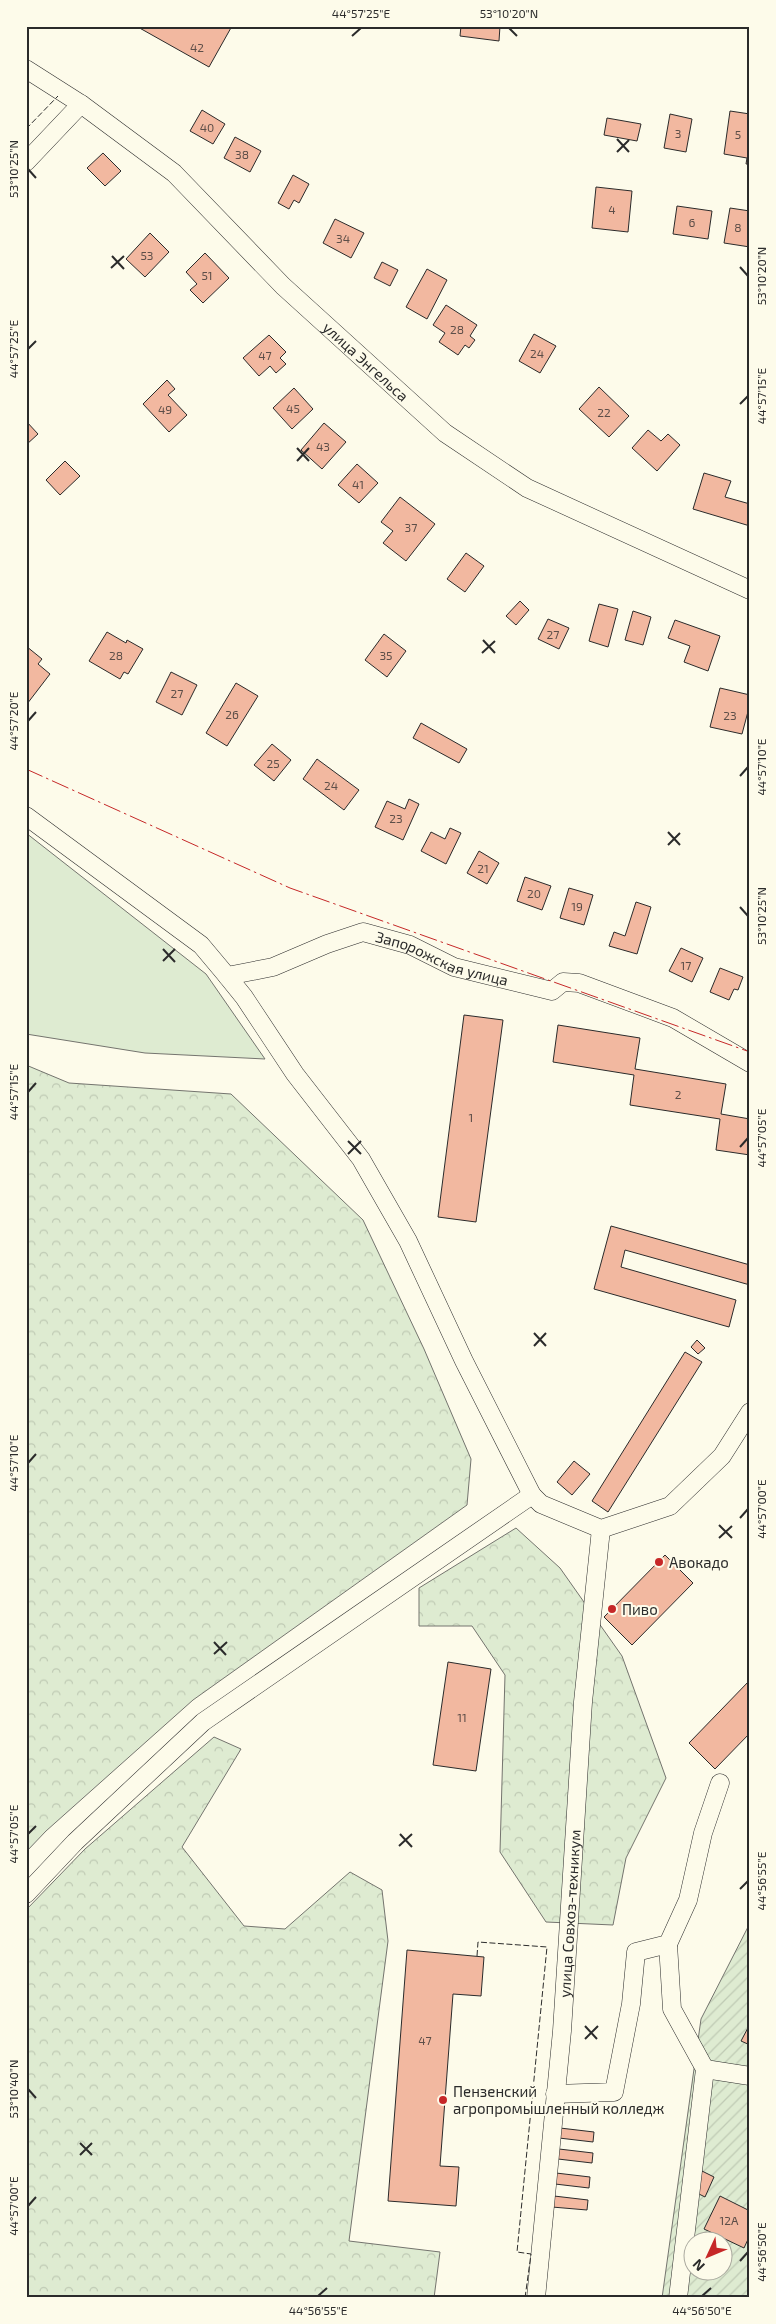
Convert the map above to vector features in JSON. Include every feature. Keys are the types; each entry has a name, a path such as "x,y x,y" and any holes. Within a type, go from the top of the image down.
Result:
{"street":[{"name":"улица Энгельса","path":"26,69 81,104 174,173 283,286 446,433 527,488 750,590"},
{"path":"26,162 81,104"},
{"path":"26,816 201,945 244,997 295,1074 362,1159 408,1241 464,1361 532,1495 541,1504 601,1529 670,1506 722,1456 750,1412"},
{"name":"Запорожская улица","path":"227,976 273,967 327,944 363,932 410,945 454,967 488,976 552,990 563,982 579,983 673,1018 750,1064"},
{"path":"26,1894 75,1842 203,1722 532,1495"},
{"name":"улица Совхоз-техникум","path":"536,2298 562,2031 583,1702 601,1529"},
{"path":"678,2298 705,2069 672,2009 668,1944 688,1900 703,1833 720,1783"},
{"path":"555,2094 614,2092 631,2004 636,1952 668,1944"},
{"path":"705,2069 750,2076"}],"green space":[{"path":"26,833 206,974 265,1059 145,1053 26,1034"},
{"path":"26,1065 69,1083 231,1094 363,1220 424,1349 471,1459 467,1505 193,1700 46,1831 26,1852"},
{"path":"516,1528 560,1568 622,1656 666,1778 626,1858 613,1925 546,1922 500,1852 505,1675 472,1626 419,1626 419,1588"},
{"path":"214,1737 241,1749 182,1847 244,1926 285,1929 350,1872 382,1890 388,1941 349,2241 440,2252 434,2298 26,2298 26,1910 85,1849"},
{"path":"750,1923 750,2298 662,2298 701,2019"}],"building":[{"path":"136,26 232,26 209,67"},
{"path":"461,26 500,26 499,41 460,36"},
{"path":"202,110 225,124 213,144 190,131"},
{"path":"730,111 750,114 750,164 746,164 747,158 724,154"},
{"path":"670,114 692,119 686,152 664,148"},
{"path":"607,118 641,124 637,141 604,135"},
{"path":"235,137 261,151 250,172 224,158"},
{"path":"103,153 121,171 105,186 87,168"},
{"path":"293,175 309,184 299,203 294,200 289,209 278,203"},
{"path":"596,187 632,191 628,232 592,228"},
{"path":"677,206 712,211 708,239 673,234"},
{"path":"730,208 750,211 750,247 724,243"},
{"path":"335,219 364,233 351,258 323,243"},
{"path":"150,233 169,252 145,277 126,259"},
{"path":"205,253 229,278 203,303 190,290 197,284 186,272"},
{"path":"382,262 398,270 390,286 374,278"},
{"path":"427,269 447,280 427,319 406,307"},
{"path":"446,305 477,325 470,336 475,340 469,348 465,345 458,355 439,342 445,333 433,325"},
{"path":"534,334 556,346 540,373 519,361"},
{"path":"269,335 286,352 280,358 286,364 276,373 270,366 259,376 243,358"},
{"path":"167,380 175,389 168,395 187,415 169,432 143,404"},
{"path":"599,387 629,416 609,437 579,409"},
{"path":"294,388 313,409 292,429 273,408"},
{"path":"26,421 38,434 26,445"},
{"path":"324,423 346,442 322,469 301,450"},
{"path":"648,430 661,441 668,434 680,445 657,471 632,448"},
{"path":"65,461 80,476 60,495 46,480"},
{"path":"357,464 378,483 359,503 338,485"},
{"path":"704,473 731,481 725,497 750,504 750,526 693,509"},
{"path":"400,497 435,524 406,561 383,543 393,531 381,522"},
{"path":"466,553 484,566 465,592 447,579"},
{"path":"520,601 529,610 516,625 506,616"},
{"path":"599,604 618,609 608,647 589,641"},
{"path":"633,611 651,617 643,645 625,640"},
{"path":"548,619 569,628 559,649 538,639"},
{"path":"675,620 720,636 708,671 684,662 690,646 668,638"},
{"path":"107,632 126,643 127,640 143,649 128,674 124,672 120,679 89,661"},
{"path":"384,634 406,651 387,677 365,660"},
{"path":"26,646 42,659 38,664 50,674 27,704"},
{"path":"171,672 197,685 182,715 156,702"},
{"path":"236,683 258,696 227,746 206,733"},
{"path":"720,688 750,695 750,704 742,734 710,727"},
{"path":"421,723 467,749 459,763 413,738"},
{"path":"272,744 291,760 274,781 254,765"},
{"path":"317,759 359,790 344,810 303,779"},
{"path":"409,799 419,804 403,840 375,827 387,801 405,809"},
{"path":"450,828 461,833 446,864 421,851 431,832 445,839"},
{"path":"479,851 499,863 487,884 467,873"},
{"path":"525,877 551,886 542,910 517,901"},
{"path":"569,888 593,895 584,925 560,918"},
{"path":"636,902 651,907 637,954 609,946 614,932 625,936"},
{"path":"681,948 703,958 692,982 669,971"},
{"path":"720,968 743,977 738,990 734,989 729,1000 710,992"},
{"path":"464,1015 503,1020 476,1222 438,1217"},
{"path":"558,1025 640,1038 635,1069 726,1084 721,1114 750,1119 750,1155 716,1150 720,1119 630,1105 634,1075 553,1062"},
{"path":"611,1226 750,1265 750,1285 625,1250 621,1267 736,1300 729,1327 594,1289"},
{"path":"697,1340 705,1348 698,1354 691,1347"},
{"path":"685,1352 702,1362 608,1512 592,1501"},
{"path":"574,1461 590,1474 572,1495 557,1482"},
{"path":"665,1555 693,1583 632,1645 604,1617"},
{"path":"448,1662 491,1669 476,1771 433,1765"},
{"path":"750,1680 750,1733 715,1769 689,1743"},
{"path":"407,1950 484,1957 481,1996 453,1994 440,2166 459,2167 456,2206 388,2201"},
{"path":"750,2024 750,2045 741,2041"},
{"path":"560,2128 594,2132 593,2142 559,2138"},
{"path":"559,2149 593,2153 592,2163 558,2159"},
{"path":"702,2171 714,2177 705,2197 693,2191"},
{"path":"556,2173 590,2177 589,2188 555,2184"},
{"path":"554,2196 588,2200 587,2210 552,2207"},
{"path":"720,2196 750,2211 750,2235 744,2248 734,2243 734,2232 710,2232 704,2229"}],"fence":[{"path":"26,129 58,96"},
{"path":"477,1956 478,1942 547,1947 517,2252 531,2254 525,2298"}],"power":[{"path":"26,769 290,888 750,1052"}],"place":[{"name":"Авокадо","path":"659,1562"},
{"name":"Пиво","path":"612,1609"},
{"name":"Пензенский агропромышленный колледж","path":"443,2100"}]}
